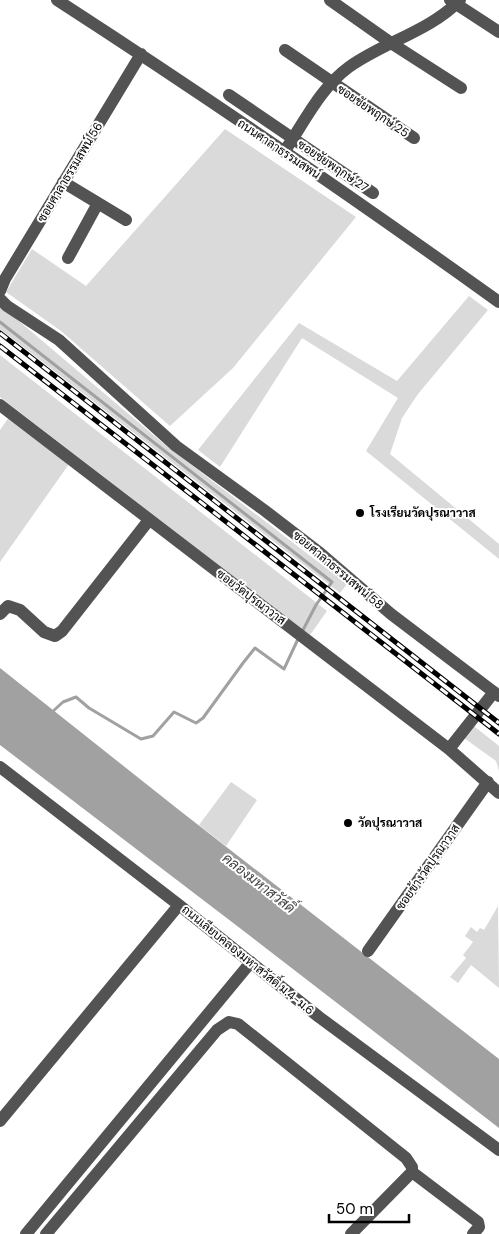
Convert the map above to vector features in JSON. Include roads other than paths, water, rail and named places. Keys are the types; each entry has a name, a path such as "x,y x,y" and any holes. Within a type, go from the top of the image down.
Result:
{"street":[{"name":"ถนนศาลาธรรมสพน์","path":"57,0 141,54 385,221 499,302"},
{"path":"330,0 391,43 461,88"},
{"path":"284,152 332,83 349,67 441,16 456,1 499,32"},
{"name":"ซอยชัยพฤกษ์ 25","path":"284,50 414,138"},
{"name":"ซอยศาลาธรรมสพน์ 56","path":"0,291 5,279 141,54"},
{"name":"ซอยชัยพฤกษ์ 27","path":"229,96 373,193"},
{"path":"63,182 126,220"},
{"path":"68,258 98,203"},
{"name":"ซอยศาลาธรรมสพน์ 58","path":"0,299 7,306 59,340 176,446 320,553 391,614 496,694"},
{"name":"ซอยวัดปุรณาวาส","path":"0,406 449,749 499,793"},
{"path":"0,614 8,606 20,610 44,632 55,636 62,631 149,520"},
{"path":"449,749 496,694"},
{"name":"ถนนเลียบคลองมหาสวัสดิ์ ม.4-ม.6","path":"0,767 179,905 319,1017 499,1150"},
{"name":"ซอยข้างวัดปุรณาวาส","path":"368,951 488,782"},
{"path":"0,1121 179,905"},
{"path":"26,1234 251,962"},
{"path":"46,1234 217,1030 229,1022 238,1024 406,1158 412,1167 412,1172 478,1222 479,1227 473,1234"},
{"path":"351,1234 412,1172"}],"water":[{"name":"คลองมหาสวัสดิ์","path":"0,668 499,1059 499,1128 0,745"}],"waterway":[{"path":"0,322 332,582 316,605 303,630"},
{"path":"51,713 63,702 76,697 89,708 141,739 153,736 174,712 196,723 203,718 255,648 284,669 298,639"}],"railway":[{"path":"0,333 499,723"},
{"path":"0,346 499,734"}],"place":[{"name":"โรงเรียนวัดปุรณาวาส","path":"360,513"},
{"name":"วัดปุรณาวาส","path":"348,823"}]}
